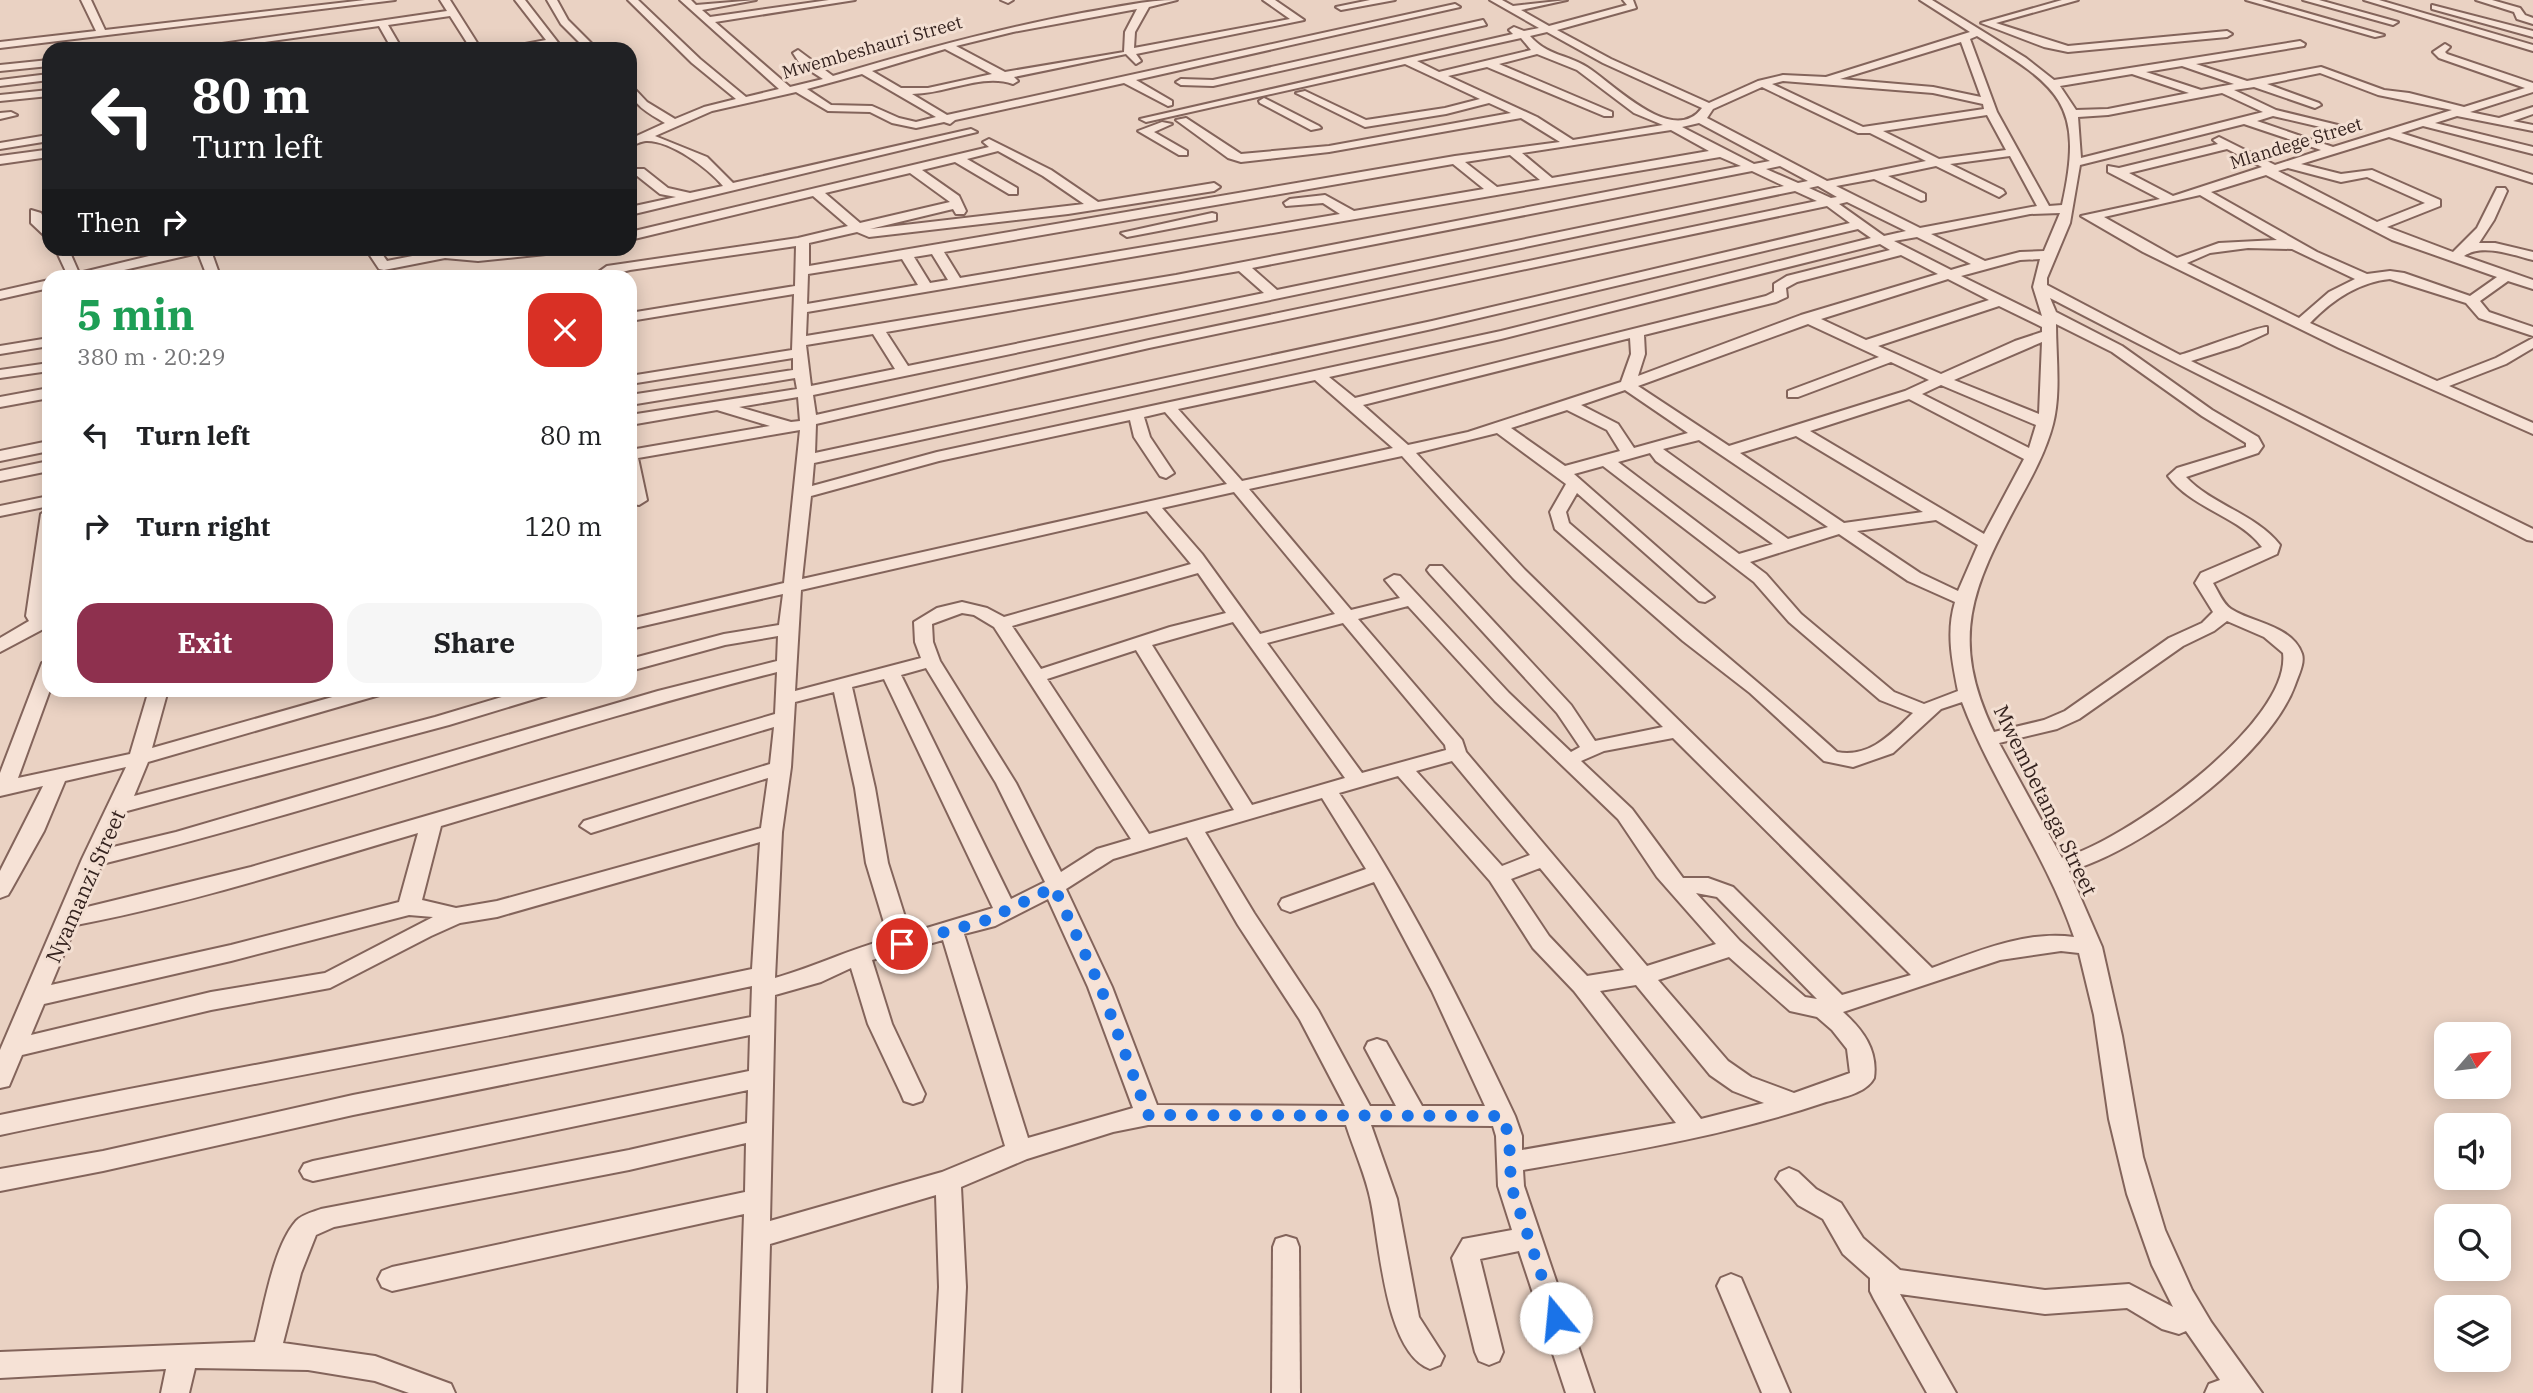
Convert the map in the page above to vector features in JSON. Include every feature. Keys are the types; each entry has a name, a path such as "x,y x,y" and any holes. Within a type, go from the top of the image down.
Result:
{"street":[{"path":"86,0 102,33"},
{"path":"0,45 390,0"},
{"path":"445,0 471,42"},
{"path":"520,0 552,42"},
{"path":"552,0 564,22 585,42"},
{"path":"633,0 696,61 745,101"},
{"path":"689,4 744,0"},
{"path":"706,20 850,0"},
{"name":"Mwembeshauri Street","path":"637,140 709,109 832,80 946,46 1013,29 1145,2 1172,0"},
{"path":"896,90 928,91 1127,49 1299,20 1268,0"},
{"path":"1328,0 1362,20"},
{"path":"1340,7 1390,0"},
{"path":"1495,0 1657,86 1709,107"},
{"path":"1510,9 1562,0"},
{"path":"1146,119 1629,8 1634,4 1629,0"},
{"path":"1925,0 1945,6 1974,30 2052,84 2062,94 2071,114 2083,161 2040,287 2178,360 2331,433 2533,536"},
{"path":"637,316 802,289 928,289 957,283 992,259 1455,160 1675,126 1700,119 1709,107 1762,82 1783,78 1822,81 1913,72 1974,30 2073,0"},
{"path":"2251,0 2379,35"},
{"path":"2308,0 2393,22"},
{"path":"2369,0 2533,48"},
{"path":"2481,0 2517,10 2521,13 2520,17 2533,21"},
{"path":"270,1 270,13"},
{"path":"2440,8 2460,1"},
{"path":"1145,2 1129,29 1127,49 1137,62 1205,96"},
{"path":"689,4 793,90 828,108 872,109 908,124 1161,72 1452,4 1466,16 1520,33 1538,51 1581,68 1638,111 1675,126 1752,168 1829,202 1881,240 1997,302 2049,325 2117,349 2207,413 2252,440 2255,446 2252,450 2183,471 2176,476 2181,483 2271,545 2271,550 2264,554 2207,577 2204,583 2222,612 2272,635 2291,649 2293,657 2288,681 2270,715 2240,750 2186,795 2110,848 2056,867"},
{"path":"2427,4 2533,34"},
{"path":"270,42 452,13"},
{"path":"382,23 393,42"},
{"path":"1181,82 1213,83 1483,23"},
{"path":"1974,30 2068,49 2227,34"},
{"path":"1974,30 1974,59 1989,107 2044,208"},
{"path":"116,42 117,33"},
{"path":"2052,84 2300,44"},
{"path":"946,46 961,51 1017,83 1015,88 1030,99"},
{"path":"2445,47 2438,52 2443,56 2533,88"},
{"path":"1127,49 1105,66 1124,80 1168,103"},
{"path":"1440,75 1538,51"},
{"path":"0,55 42,52"},
{"path":"798,52 810,67 832,80"},
{"path":"1407,61 1538,122 1571,144"},
{"path":"1488,63 1608,114"},
{"path":"2183,63 2315,105"},
{"path":"0,68 42,64"},
{"path":"1183,153 1144,131 1264,100 1420,67"},
{"path":"864,71 944,118 1047,173 1096,206"},
{"path":"2130,71 2202,93"},
{"path":"2071,114 2108,112 2249,83 2325,71 2382,93 2409,96 2533,128"},
{"path":"1822,81 1913,72 1989,107"},
{"path":"0,83 42,78"},
{"path":"1762,82 1855,129 1874,131 1989,107"},
{"path":"1108,83 1128,95"},
{"name":"Mlandege Street","path":"803,493 925,460 1320,376 1520,330 1881,240 2044,208 2094,216 2172,200 2533,88"},
{"path":"2223,89 2273,113 2300,117 2342,130"},
{"path":"1301,93 1365,124"},
{"path":"0,98 42,94"},
{"path":"637,96 643,104 674,124"},
{"path":"1344,146 1340,139 1345,132 1365,124 1412,118 1491,99"},
{"path":"1264,100 1315,128"},
{"path":"2500,121 2533,110"},
{"path":"2083,161 2273,113"},
{"path":"1182,120 1232,156 1241,158 1344,146 1522,114"},
{"path":"1700,119 1983,265"},
{"path":"2246,121 2331,150"},
{"path":"1389,150 1538,122"},
{"path":"2423,123 2533,151"},
{"path":"1874,131 1999,193"},
{"path":"0,135 20,132"},
{"path":"637,209 971,132"},
{"path":"2202,132 2274,167 2375,227 2453,258 2533,285"},
{"path":"2389,133 2533,179"},
{"path":"1476,145 1556,134"},
{"path":"646,137 694,152 717,170 730,187"},
{"path":"0,145 42,139"},
{"path":"2118,172 2228,145"},
{"path":"637,234 998,148"},
{"path":"1513,151 1548,181"},
{"path":"637,379 715,367 801,365 904,371 1798,188 1940,162 2015,152"},
{"path":"802,289 906,254 936,250 992,259 1351,215 1721,153"},
{"path":"1,166 42,155"},
{"path":"958,159 1013,191"},
{"path":"1455,160 1494,191"},
{"path":"2083,161 2118,172 2172,200"},
{"path":"637,420 721,406 877,329 1241,266 1782,162"},
{"path":"2274,167 2341,178 2368,173 2436,203 2375,227"},
{"path":"913,169 955,199 968,220"},
{"path":"640,172 664,191 697,195"},
{"path":"1874,174 1921,197"},
{"path":"816,192 856,227 869,233 1096,206 1214,187"},
{"path":"2201,191 2296,246 2369,279"},
{"path":"2453,258 2470,247 2485,229 2501,191"},
{"path":"637,454 803,424 1149,344 1658,240 1849,198"},
{"path":"1127,233 1320,199 1332,202 1351,215"},
{"path":"607,270 799,242 956,204"},
{"path":"1532,209 1570,236"},
{"path":"35,213 37,223 42,228"},
{"path":"2094,216 2126,237 2301,324 2533,429"},
{"path":"1629,223 1693,262"},
{"path":"807,460 1429,326 1859,225"},
{"path":"752,1393 763,982 771,832 781,767 788,629 807,460 801,365 803,244 799,242"},
{"path":"2178,263 2192,253 2216,246 2256,243 2296,246"},
{"path":"2470,247 2495,247 2533,256"},
{"path":"936,250 957,283"},
{"path":"1350,404 1779,297 1782,294 1779,287 1792,279 1901,251"},
{"path":"906,254 928,289"},
{"path":"637,622 1501,428 1627,385 1806,318 1983,265 2020,256 2049,255"},
{"path":"108,270 167,256"},
{"path":"377,256 384,266 434,256"},
{"path":"467,256 488,256"},
{"path":"621,256 630,266"},
{"path":"1241,266 1275,296"},
{"path":"2301,324 2318,304 2369,279 2398,275 2471,300 2484,315 2533,332"},
{"path":"2471,300 2506,276"},
{"path":"0,295 42,286"},
{"name":"Mwembetanga Street","path":"2040,287 2049,325 2052,369 2046,423 2033,457 1988,544 1964,600 1959,627 1970,694 1986,740 2056,867 2091,947 2113,1055 2122,1117 2149,1231 2190,1312 2237,1391"},
{"path":"1866,345 1997,302"},
{"path":"1806,318 1944,381 2046,423"},
{"path":"1725,453 1800,431 1944,381 2020,344 2049,325"},
{"path":"877,329 904,371"},
{"path":"2178,360 2234,343 2262,330"},
{"path":"1627,385 1638,354 1637,334"},
{"path":"2436,386 2501,361 2533,342"},
{"path":"0,350 42,343"},
{"path":"1793,394 1891,357"},
{"path":"637,399 801,365"},
{"path":"661,394 715,367"},
{"path":"0,374 42,368"},
{"path":"1320,376 1406,451 1520,574 1928,978"},
{"path":"1627,385 1914,577 1964,600"},
{"path":"0,402 42,394"},
{"path":"1910,394 2033,457"},
{"path":"1569,405 1613,427 1630,454"},
{"path":"721,406 803,424"},
{"path":"1168,407 1239,486 1455,744 1456,753 1719,1068 1742,1084 1792,1103"},
{"path":"1136,414 1142,437 1166,473"},
{"path":"1501,428 1568,478 1705,597"},
{"path":"1800,431 1988,544"},
{"path":"1699,435 1605,460 1568,478 1558,512 1561,525 1690,637 1757,689 1831,757 1853,761 1886,749 1927,712 1948,698 1970,694"},
{"path":"0,456 42,447"},
{"path":"1653,447 1662,458 1784,544"},
{"path":"1605,460 1760,578 1795,618 1876,688 1887,696 1927,712"},
{"path":"0,476 42,467"},
{"path":"637,490 639,500"},
{"path":"0,511 42,502"},
{"path":"1152,505 1202,566 1359,783"},
{"path":"1738,560 1842,528 1938,515"},
{"path":"1001,622 1202,566"},
{"path":"1436,570 1564,709 1591,749"},
{"path":"42,574 35,616 42,621"},
{"path":"1394,580 1502,697 1568,761 1602,788 1625,814 1677,886 1732,947 1789,1000 1807,1008 1830,1007 1928,978 1997,953 2061,943 2091,947"},
{"path":"1257,640 1315,627 1345,615 1412,600"},
{"path":"1143,841 1039,676 1001,622 983,609 967,607 923,622 922,630 931,661 970,720 1056,886 1100,986 1148,1115"},
{"path":"1986,740 2050,725 2073,715 2176,642 2208,627 2219,619 2222,612"},
{"path":"1039,676 1238,615"},
{"path":"0,646 42,623"},
{"path":"637,663 724,640 788,629"},
{"path":"1141,643 1247,814"},
{"path":"68,919 210,886 432,822 785,708 842,685 931,661"},
{"path":"93,859 190,835 722,679 787,664"},
{"path":"890,672 1006,911"},
{"path":"3,788 42,685"},
{"path":"842,685 865,788 877,863 902,944"},
{"name":"Nyamanzi Street","path":"0,1079 93,859 120,806 140,758 156,697"},
{"path":"3,788 140,758 352,697"},
{"path":"120,806 442,721 521,697"},
{"path":"1568,761 1591,749 1676,731"},
{"path":"0,1125 257,1072 763,982 813,976 859,955 952,931 1006,911 1056,886 1105,853 1404,771 1456,753"},
{"path":"591,826 781,767"},
{"path":"1404,771 1498,876 1541,942 1582,985 1696,1130"},
{"path":"0,890 33,831 57,777"},
{"path":"1328,792 1380,872 1433,967 1502,1116 1509,1136 1511,1186 1580,1393"},
{"path":"410,907 432,822"},
{"path":"1193,829 1246,919 1310,1016 1359,1115 1384,1199 1406,1321 1430,1356"},
{"path":"14,1048 211,1001 330,980 423,930 456,916 497,909 771,832"},
{"path":"1498,876 1544,858"},
{"path":"1290,904 1380,872"},
{"path":"1510,1162 1696,1130 1792,1103 1863,1079 1863,1058 1856,1039 1725,892 1702,884 1677,886"},
{"path":"36,997 264,945 410,907 432,909 456,916"},
{"path":"952,931 1019,1151"},
{"path":"1582,985 1643,978 1696,962 1732,947"},
{"path":"859,955 880,1024 913,1094"},
{"path":"0,1180 124,1157 376,1100 762,1024"},
{"path":"1377,1048 1414,1115"},
{"path":"313,1171 760,1078"},
{"path":"757,1236 948,1181 1019,1151 1113,1122 1148,1115 1502,1116"},
{"path":"266,1353 295,1255 304,1231 313,1223 629,1160 760,1130"},
{"path":"1789,1180 1807,1197 1832,1211 1853,1246 1884,1274 1907,1284 1926,1284 1993,1297 2045,1302 2129,1296 2141,1300 2162,1316 2179,1322 2190,1312"},
{"path":"947,1393 954,1262 948,1181"},
{"path":"392,1279 759,1200"},
{"path":"1489,1352 1466,1258 1473,1247 1530,1238"},
{"path":"1286,1247 1286,1393"},
{"path":"1884,1274 1884,1291 1942,1393"},
{"path":"1731,1286 1776,1393"},
{"path":"0,1365 78,1357 307,1354 357,1363 424,1389"},
{"path":"174,1393 183,1355"}],"route":[{"path":"902,944 987,920 1054,887 1100,986 1148,1115 1502,1116 1509,1136 1511,1186 1556,1318"}]}
